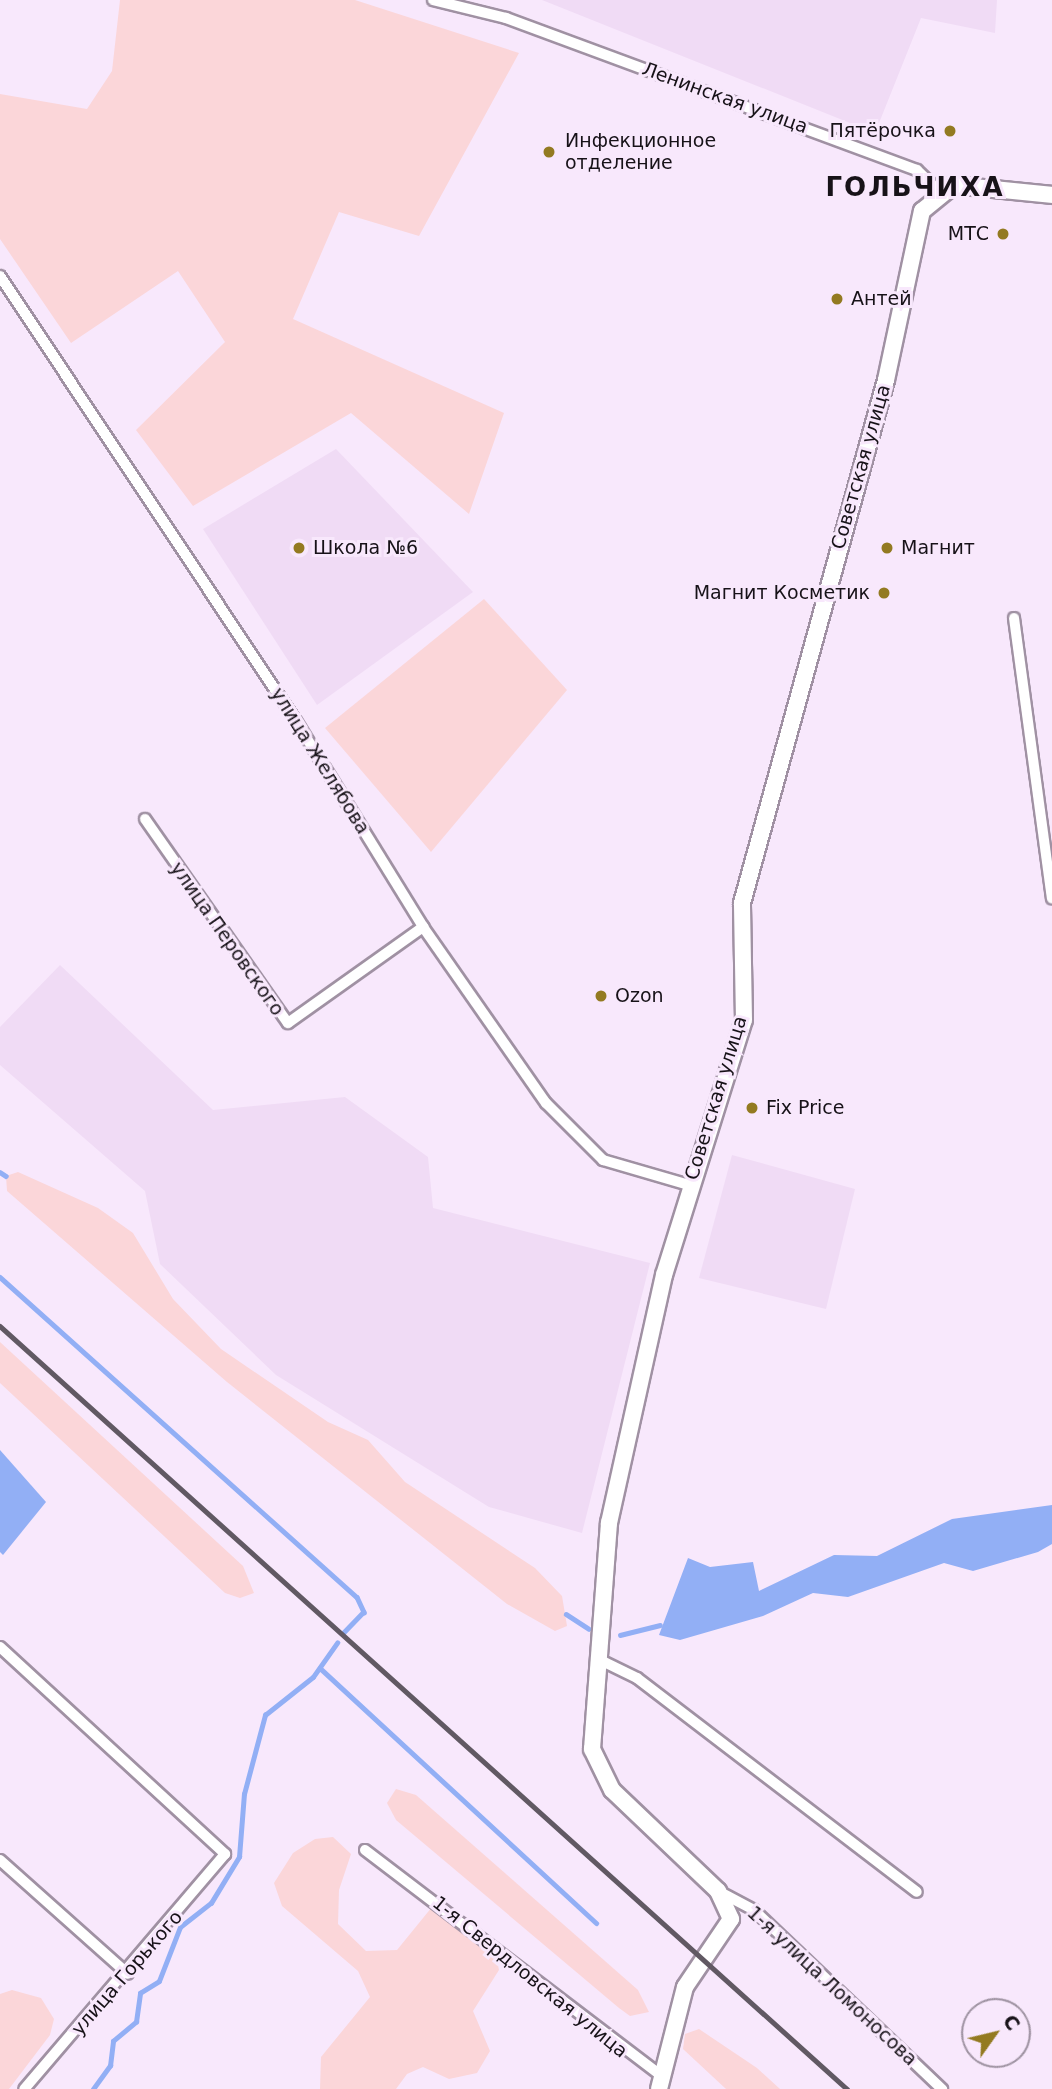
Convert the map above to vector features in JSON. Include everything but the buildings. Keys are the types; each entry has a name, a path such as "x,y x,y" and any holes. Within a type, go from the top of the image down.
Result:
{"street":[{"name":"Ленинская улица","path":"433,0 506,18 917,170 940,192"},
{"path":"940,192 954,185 1052,195"},
{"name":"Советская улица","path":"591,1730 610,1523 689,1185 744,1020 742,903 886,380 908,260 922,211 940,192"},
{"name":"улица Желябова","path":"0,276 296,721 423,927 545,1103 586,1148 603,1160 689,1185"},
{"path":"1014,618 1052,898"},
{"name":"улица Перовского","path":"145,819 288,1023 423,927"},
{"name":"улица Горького","path":"0,1647 225,1854 128,1975 24,2089"},
{"path":"598,1659 637,1678 917,1892"},
{"name":"1-я улица Ломоносова","path":"591,1730 599,1772 612,1790 718,1891 754,1909 942,2089"},
{"name":"1-я Свердловская улица","path":"365,1850 660,2082"},
{"path":"2,1866 128,1975"},
{"path":"660,2082 676,2011 703,1961 732,1919 718,1891"}],"shaded area":[{"path":"120,0 355,0 519,53 419,236 339,212 293,319 504,413 469,514 351,413 193,506 136,430 225,342 178,271 71,343 0,239 0,94 87,109 112,71"},
{"path":"542,0 997,0 995,33 921,18 875,133"},
{"path":"336,449 473,592 317,705 203,529"},
{"path":"484,599 567,690 431,852 325,728"},
{"path":"60,965 213,1110 345,1097 428,1157 433,1208 650,1263 582,1533 489,1507 276,1375 160,1264 145,1191 0,1065 0,1027"},
{"path":"732,1155 855,1189 826,1309 699,1278"},
{"path":"18,1172 98,1208 133,1233 173,1299 221,1349 328,1422 368,1440 405,1482 535,1568 562,1596 567,1626 555,1631 507,1604 227,1382 7,1191 6,1176"},
{"path":"0,1342 243,1566 254,1593 240,1598 225,1593 0,1383"},
{"path":"396,1789 416,1795 638,1990 649,2012 630,2016 619,2008 396,1820 387,1803"},
{"path":"333,1837 351,1854 339,1890 338,1924 366,1951 397,1950 432,1907 468,1919 493,1943 499,1970 473,2011 490,2051 477,2073 449,2079 423,2067 407,2074 396,2089 320,2089 321,2057 370,1997 358,1971 282,1906 274,1883 293,1853 315,1839"},
{"path":"12,1990 41,1998 54,2019 50,2035 9,2089 0,2089 0,1994"},
{"path":"699,2029 757,2068 780,2089 726,2089 683,2049 685,2034"}],"water":[{"path":"0,1450 46,1502 3,1555 0,1552"},
{"path":"1052,1505 1052,1544 1038,1552 973,1571 944,1563 848,1597 813,1593 763,1616 680,1640 659,1635 688,1558 710,1567 753,1562 759,1591 834,1555 877,1556 952,1519"}],"waterway":[{"path":"0,1172 6,1176"},
{"path":"0,1277 357,1597 364,1612 345,1632"},
{"path":"566,1614 589,1629"},
{"path":"620,1635 660,1625"},
{"path":"93,2089 110,2066 113,2041 136,2022 140,1993 159,1981 180,1927 211,1903 239,1857 244,1794 265,1715 313,1677 337,1643"},
{"path":"320,1668 596,1923"}],"railway":[{"path":"0,1326 847,2089"}],"place":[{"name":"Пятёрочка","path":"950,131"},
{"name":"Инфекционное отделение","path":"549,152"},
{"name":"МТС","path":"1003,234"},
{"name":"Антей","path":"837,299"},
{"name":"Школа №6","path":"299,548"},
{"name":"Магнит","path":"887,548"},
{"name":"Магнит Косметик","path":"884,593"},
{"name":"Ozon","path":"601,996"},
{"name":"Fix Price","path":"752,1108"}],"district":[{"name":"ГОЛЬЧИХА","path":"915,188"}]}
